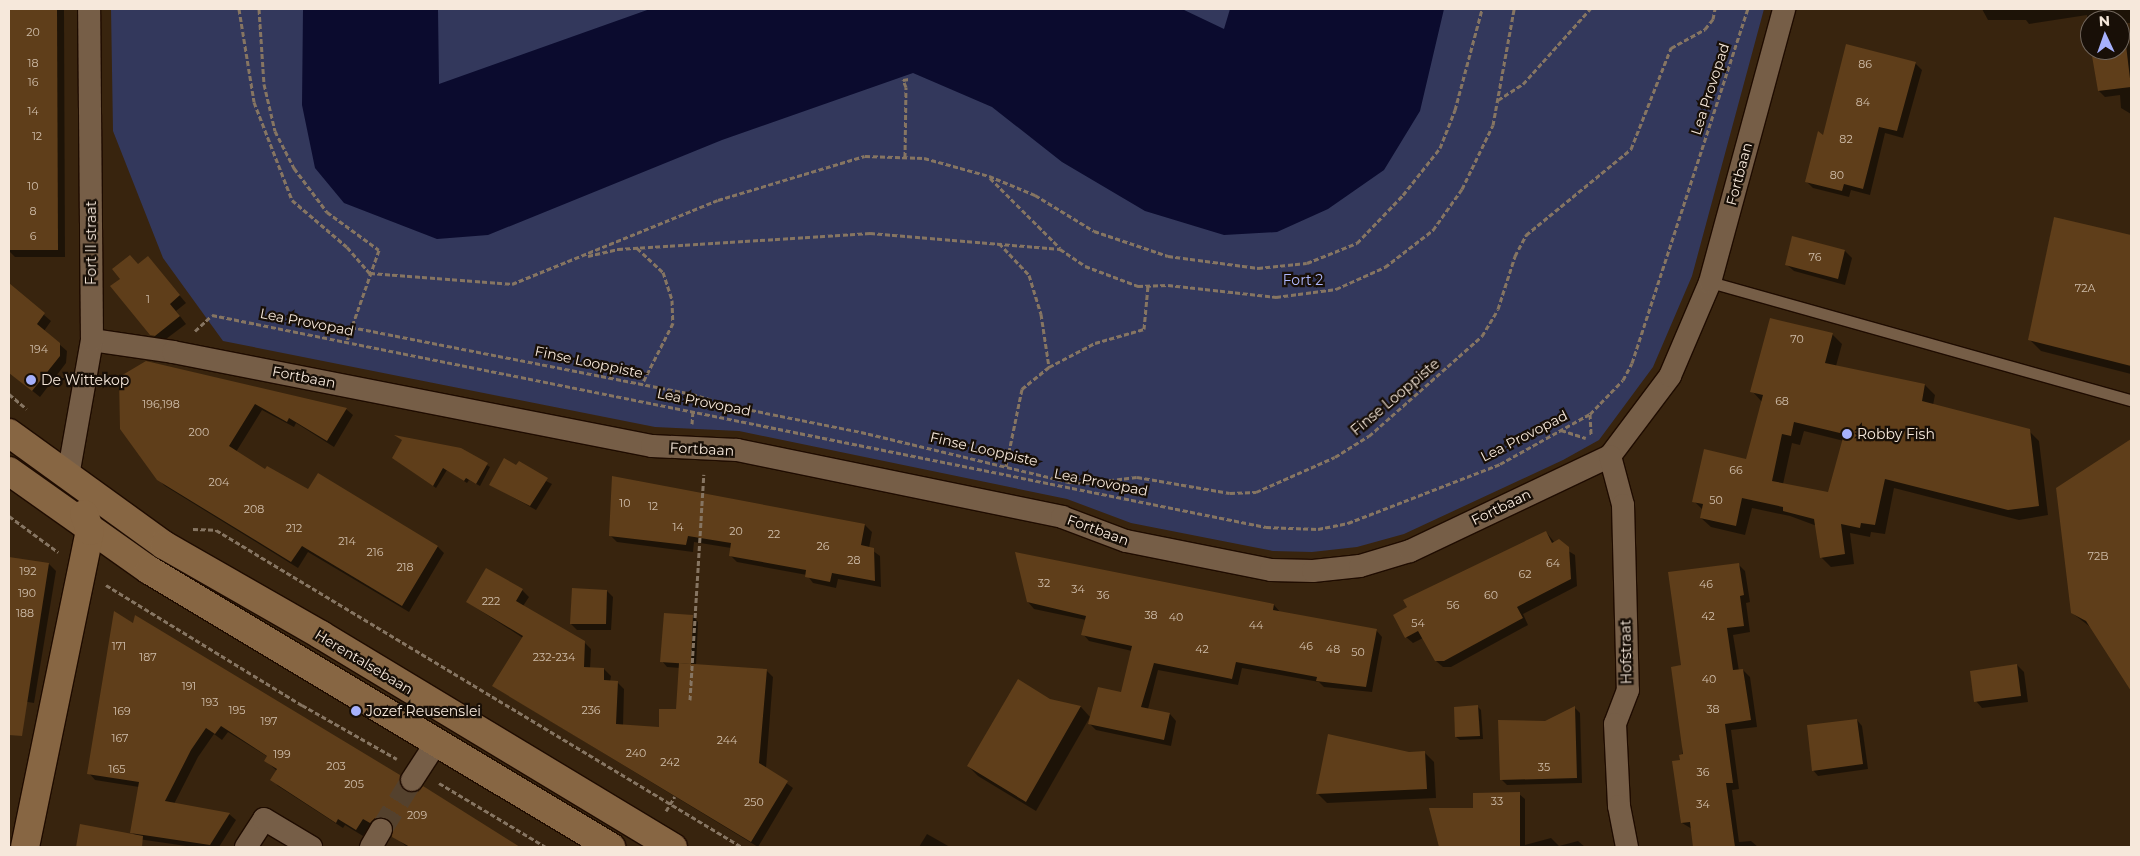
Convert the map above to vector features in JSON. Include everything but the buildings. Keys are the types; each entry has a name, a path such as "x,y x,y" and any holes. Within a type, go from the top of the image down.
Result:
{"main road":[{"name":"Herentalsebaan","path":"9,433 164,546 321,635 673,847"},
{"path":"9,471 90,530 436,743 611,847"},
{"path":"25,847 90,530 68,476"}],"street":[{"name":"Fort II straat","path":"68,476 92,340 89,9"},
{"name":"Fortbaan","path":"92,340 173,352 652,446 705,450 737,450 1062,517 1126,542 1271,570 1313,571 1360,566 1410,551 1610,456 1670,376 1710,282 1784,9"},
{"name":"Hofstraat","path":"1610,456 1623,505 1628,690 1616,724 1620,806 1627,847"},
{"path":"90,530 133,523"},
{"path":"415,775 436,743"},
{"path":"246,847 264,819 310,847"}],"lane":[{"path":"1710,282 2131,400"}],"path":[{"path":"239,9 254,102 292,200 347,247 370,274 512,284 718,200 780,179 865,156 924,158 989,176 1035,195 1094,231 1168,256 1258,268 1307,263 1357,243 1403,195 1440,148 1455,110 1482,9"},
{"path":"259,9 264,84 275,131 294,168 327,212 379,250 347,341"},
{"path":"989,176 1060,248 1085,266 1138,286 1276,297 1336,289 1385,267 1433,230 1462,190 1493,124 1514,9"},
{"path":"1498,100 1523,84 1590,9"},
{"name":"Finse Looppiste","path":"351,327 642,384 1087,483 1137,477 1230,493 1269,488 1369,436 1475,342 1498,309 1515,256 1526,235 1631,149 1671,48 1704,29 1713,19 1714,9"},
{"name":"Lea Provopad","path":"173,352 212,315 1294,530 1348,523 1500,464 1590,414 1623,380 1632,362 1748,9"},
{"path":"904,157 906,87 903,80 909,79"},
{"path":"579,258 637,248 870,233 1060,248"},
{"path":"999,243 1029,275 1041,314 1049,367"},
{"path":"637,248 663,272 672,300 673,315 673,323 642,384"},
{"path":"1006,466 1022,389 1049,367 1095,343 1144,328 1148,286"},
{"path":"9,394 22,405"},
{"path":"690,700 705,450 692,427 693,411"},
{"path":"1561,430 1591,440"},
{"path":"9,516 82,570 415,775 546,847"},
{"path":"188,528 216,530 224,534 742,847"}],"green space":[{"name":"Fort 2","path":"111,9 1764,9 1692,276 1653,367 1599,440 1563,460 1404,534 1357,547 1312,552 1273,551 1131,523 1067,499 739,431 655,427 223,341 163,258 113,131"}],"shaded area":[{"path":"303,9 438,9 439,84 650,9 1182,9 1224,29 1230,9 1444,9 1420,111 1384,170 1328,209 1277,232 1224,235 1145,211 1062,162 992,107 913,73 722,140 488,235 437,239 344,203 315,168 302,105"}],"tunnel":[{"path":"381,830 412,780"}],"place":[{"name":"De Wittekop","path":"31,380"},
{"name":"Robby Fish","path":"1847,434"},
{"name":"Jozef Reusenslei","path":"356,711"}]}
